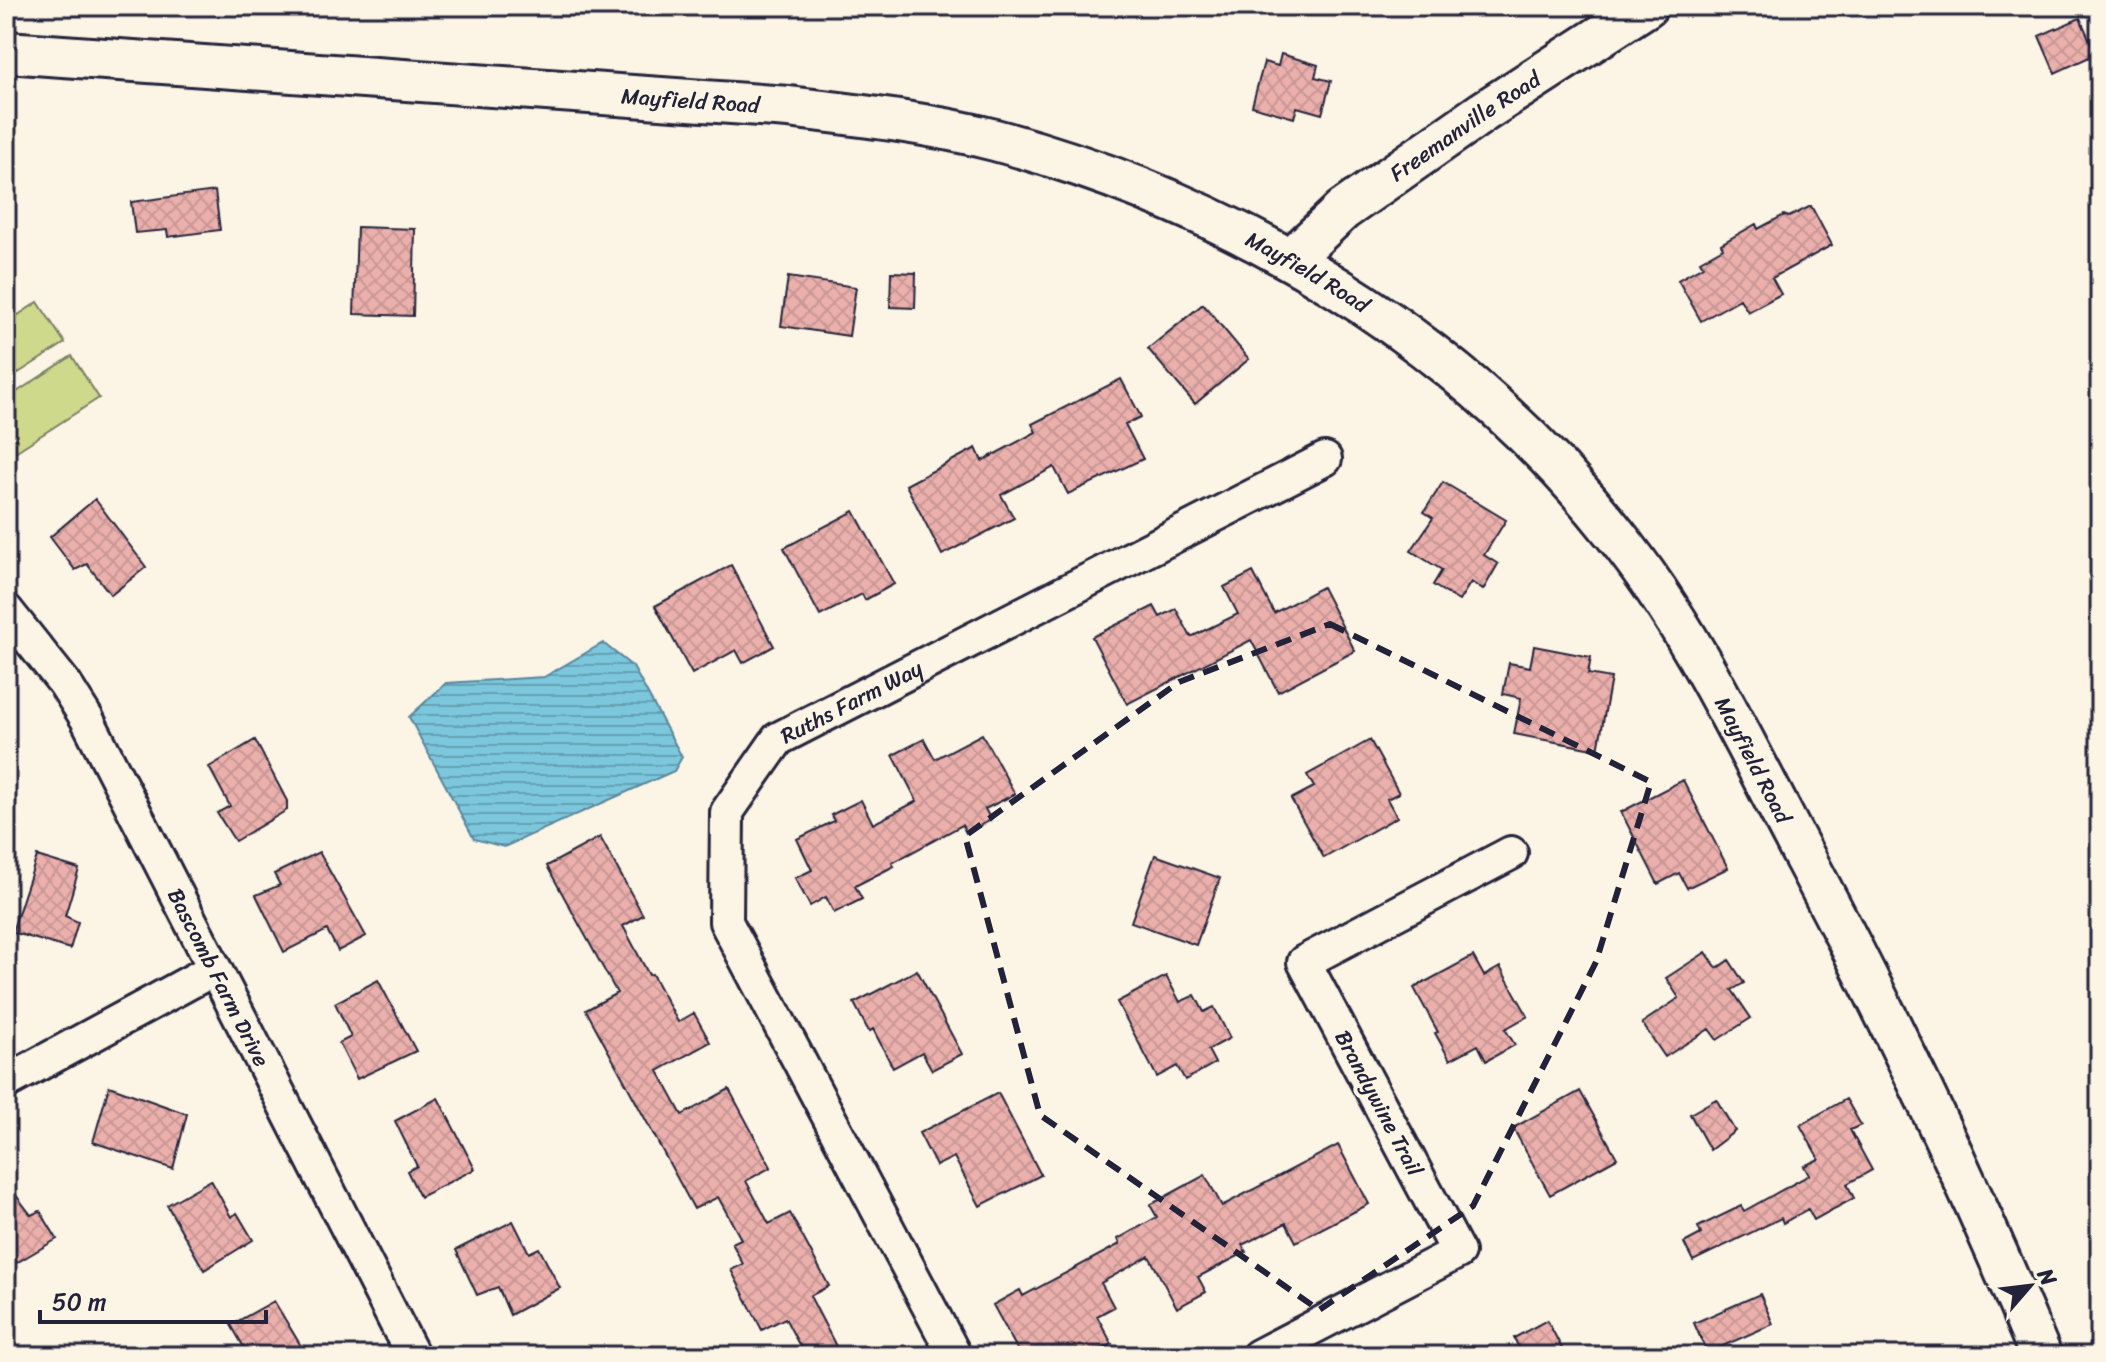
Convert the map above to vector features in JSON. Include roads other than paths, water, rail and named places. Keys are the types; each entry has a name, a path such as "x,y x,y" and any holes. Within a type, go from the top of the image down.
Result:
{"street":[{"name":"Freemanville Road","path":"1292,258 1343,210 1483,112 1647,6"},
{"name":"Mayfield Road","path":"6,52 758,104 875,117 990,139 1094,170 1195,210 1292,258 1408,333 1518,425 1616,534 1677,622 1691,643 1884,1009 1986,1223 2041,1356"},
{"name":"Ruths Farm Way","path":"955,1356 726,922 727,812 778,739 1325,459"},
{"name":"Bascomb Farm Drive","path":"6,610 65,684 87,719 413,1356"},
{"name":"Brandywine Trail","path":"1258,1356 1458,1252 1304,962 1511,853"},
{"path":"6,1082 214,969"}],"water":[{"path":"603,643 633,667 682,757 674,771 504,847 474,839 409,717 446,683 544,677"}]}
